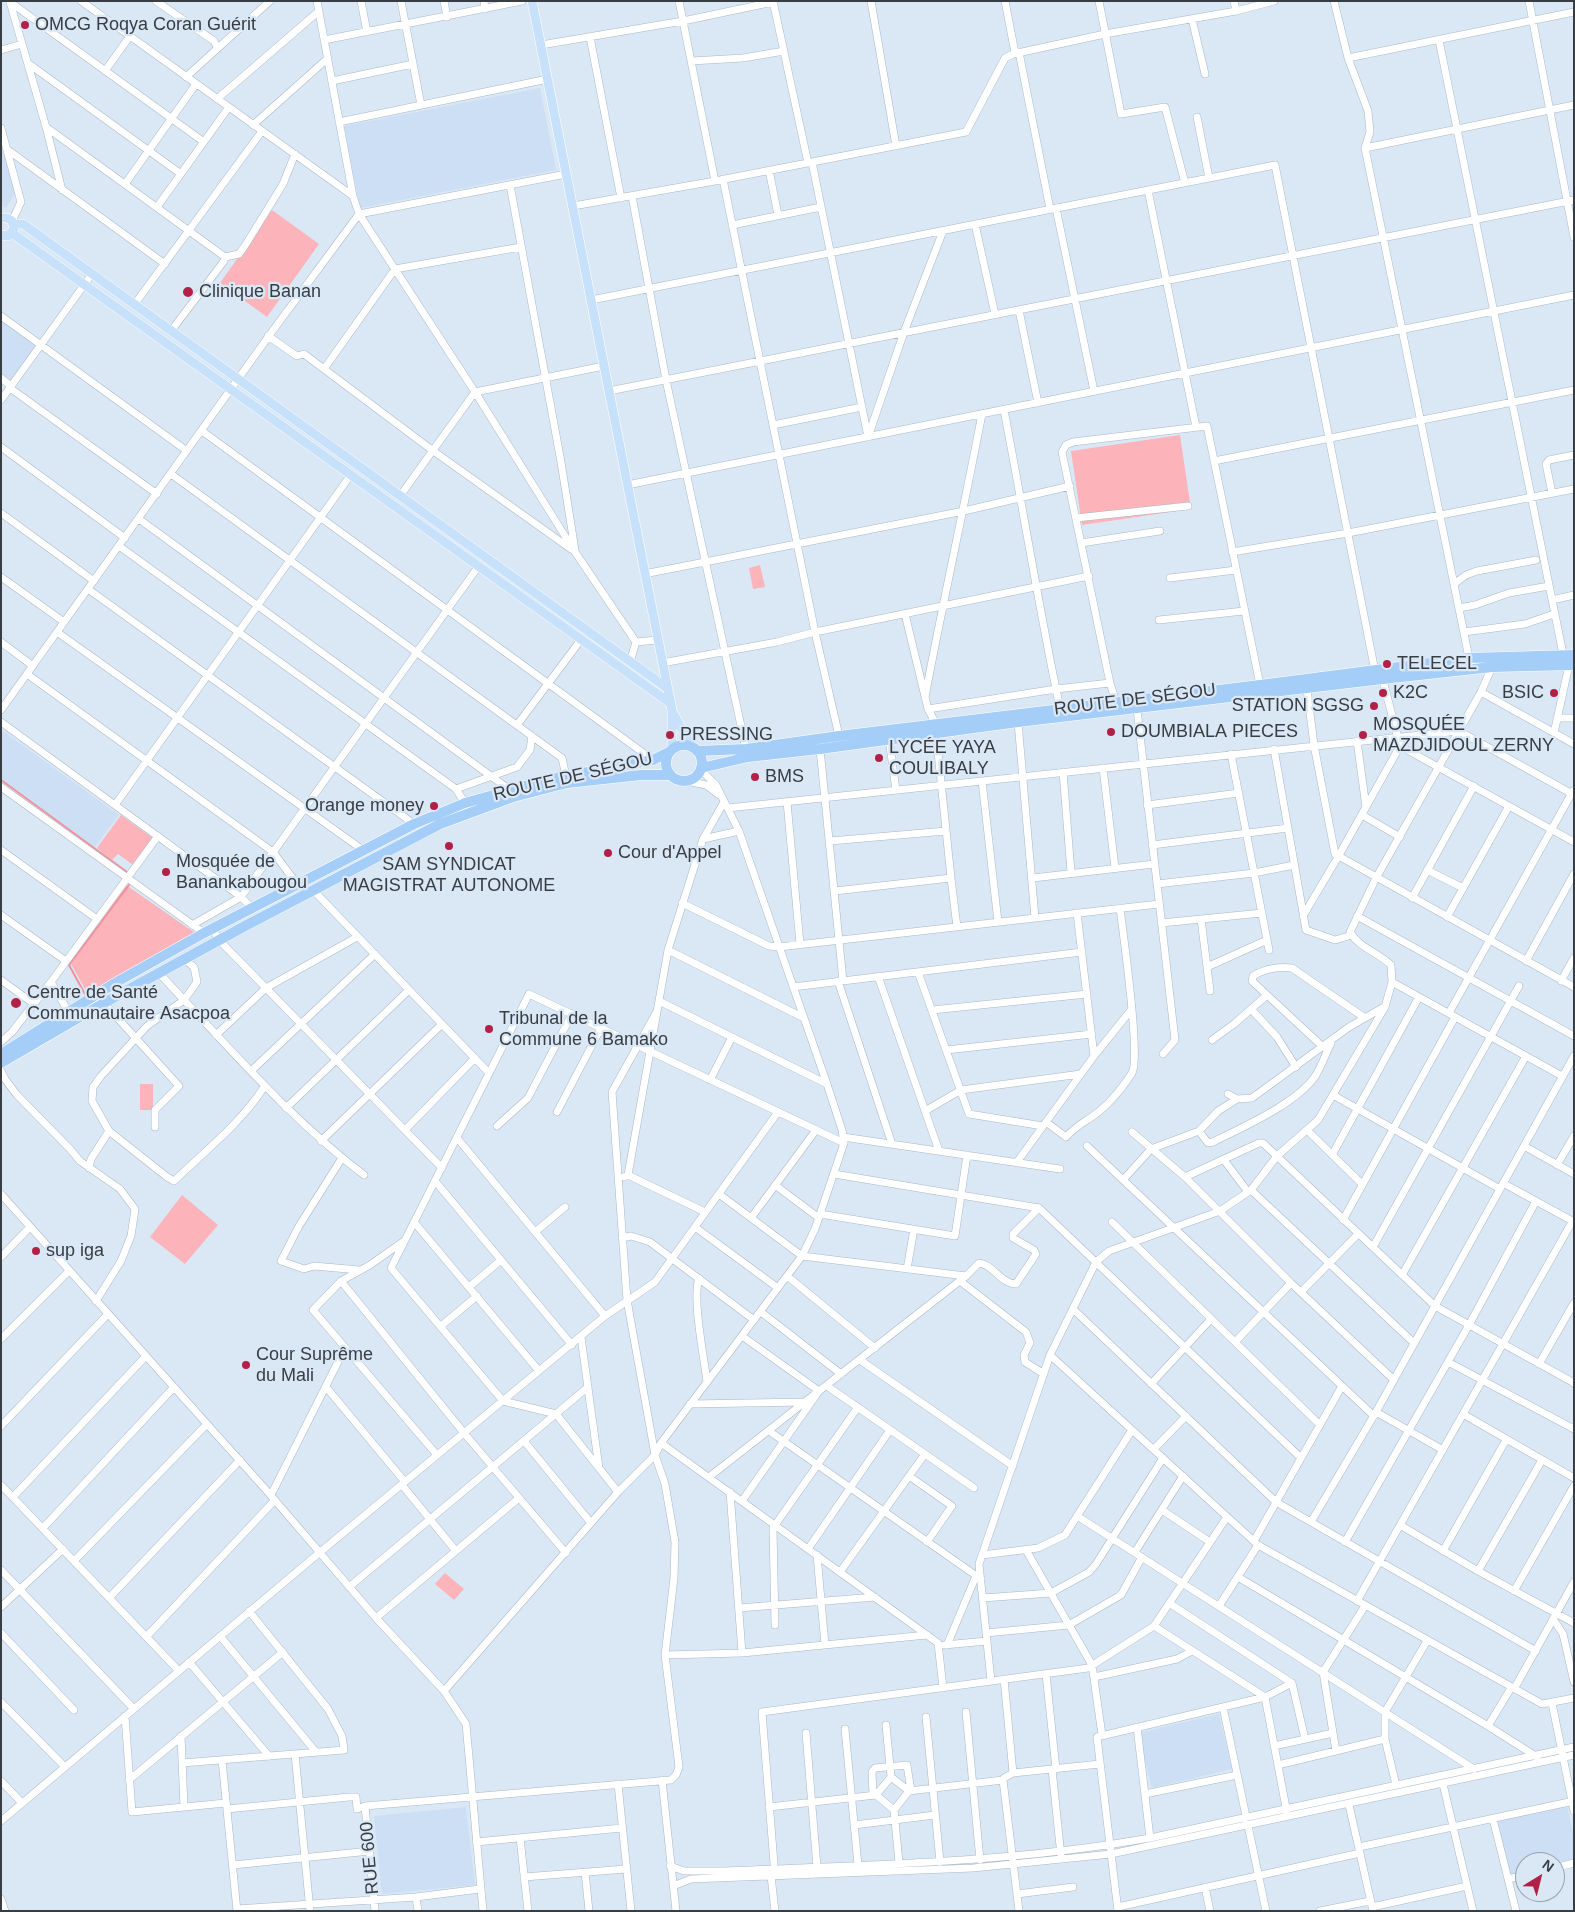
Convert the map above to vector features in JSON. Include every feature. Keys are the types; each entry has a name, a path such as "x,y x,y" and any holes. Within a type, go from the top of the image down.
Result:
{"highway":[{"name":"ROUTE DE SÉGOU","path":"2,1049 208,931 414,824 465,803 510,790 566,776 654,760 678,746 685,745 694,749 746,749 838,736 1018,722 1307,689 1379,673 1469,658 1574,654"},
{"name":"ROUTE DE SÉGOU","path":"670,751 665,764 670,775 675,779 687,781 698,775 701,769 748,756 820,749 1060,708 1379,673 1571,665"},
{"path":"694,749 700,756 701,769"},
{"name":"ROUTE DE SÉGOU","path":"1,1063 104,1003 219,940 440,824 514,797 567,783 642,775 670,775"}],"main road":[{"path":"532,1 671,707 670,751"},
{"path":"1,218 7,218 13,226 84,285 671,707 694,749"},
{"path":"13,226 23,224 667,688"},
{"path":"1,235 8,236 13,226"}],"street":[{"path":"81,1 353,196"},
{"path":"317,1 353,196 359,214 475,392 575,552 636,642"},
{"path":"361,1 367,32"},
{"path":"401,1 421,105"},
{"path":"444,1 447,17"},
{"path":"324,40 406,26 447,17 485,5 522,1"},
{"path":"679,1 690,61 732,225 838,736"},
{"path":"870,1 896,146"},
{"path":"1005,1 1094,392"},
{"path":"1099,1 1121,114 1165,107 1184,183"},
{"path":"1234,1 1236,11"},
{"path":"572,206 719,180 966,132 1005,58 1017,53 1105,34 1236,11 1274,1"},
{"path":"1334,1 1348,58 1368,111 1370,132 1365,148 1469,658"},
{"path":"1529,1 1570,200 1574,237"},
{"path":"10,2 62,190"},
{"path":"10,2 204,142"},
{"path":"157,2 214,41 217,47"},
{"path":"186,76 267,2"},
{"path":"541,45 683,21 773,2 821,207 868,437"},
{"path":"217,99 319,11"},
{"path":"1348,58 1574,12"},
{"path":"1192,19 1205,74"},
{"path":"105,71 130,36"},
{"path":"590,37 621,198"},
{"path":"1439,40 1562,654"},
{"path":"1,50 22,44"},
{"path":"690,61 742,58 784,51"},
{"path":"253,125 328,59"},
{"path":"28,64 181,174"},
{"path":"332,81 413,64"},
{"path":"339,122 548,79"},
{"path":"125,184 196,84"},
{"path":"1365,148 1456,128 1574,106"},
{"path":"157,207 229,107"},
{"path":"1197,117 1209,178"},
{"path":"46,127 225,257 238,254 246,244 283,184 295,154"},
{"path":"1,128 21,202 13,226"},
{"path":"134,305 262,131"},
{"path":"8,150 165,264"},
{"path":"591,300 1275,164 1348,533 1379,673 1399,737 1400,746 1303,916"},
{"path":"769,170 778,215"},
{"path":"2,708 188,451 268,336 359,214 566,174"},
{"path":"510,185 544,378 561,462 575,552"},
{"path":"1148,190 1196,427"},
{"path":"632,196 666,380 746,749"},
{"path":"609,391 1570,200"},
{"path":"732,225 821,207"},
{"path":"975,224 995,314"},
{"path":"868,437 904,332 943,230"},
{"path":"324,369 395,269 520,247"},
{"path":"171,331 224,261 225,257"},
{"path":"1,400 92,274"},
{"path":"627,486 1574,295"},
{"path":"1019,310 1038,403"},
{"path":"1,316 188,451"},
{"path":"268,336 296,356 304,354 432,450 575,552"},
{"path":"400,496 475,392 604,366"},
{"path":"1,378 157,494"},
{"path":"1214,461 1574,390"},
{"path":"773,425 862,407"},
{"path":"1004,410 1060,708"},
{"path":"925,697 982,414"},
{"path":"1116,702 1110,683 1062,452 1069,443 1196,427 1207,426 1260,685"},
{"path":"202,431 654,760"},
{"path":"1,447 125,538"},
{"path":"1552,493 1546,464 1549,460 1574,455"},
{"path":"171,474 562,758 566,776"},
{"path":"115,805 350,476"},
{"path":"644,574 964,510 1070,486"},
{"path":"1232,552 1348,533 1574,489"},
{"path":"1076,518 1188,506"},
{"path":"1,513 94,581"},
{"path":"138,519 510,790"},
{"path":"1081,543 1160,531"},
{"path":"119,546 456,789 465,803"},
{"path":"1454,584 1466,574 1536,560"},
{"path":"192,925 241,897 478,567"},
{"path":"1170,578 1236,570"},
{"path":"662,663 777,642 815,632 1089,576"},
{"path":"1,577 64,622"},
{"path":"1459,608 1475,605 1509,593 1549,586"},
{"path":"88,589 414,824"},
{"path":"1552,600 1574,595"},
{"path":"1159,620 1244,610"},
{"path":"905,614 928,709 936,729 957,927"},
{"path":"1464,632 1525,624 1554,614"},
{"path":"57,632 363,850"},
{"path":"517,725 580,640"},
{"path":"636,642 657,640"},
{"path":"1,642 33,666"},
{"path":"630,662 636,642"},
{"path":"1554,733 1571,665"},
{"path":"991,1681 983,1598 978,1578 979,1564 1050,1355 1072,1309 1096,1262 1109,1251 1220,1211 1249,1191 1277,1156 1318,1120 1385,1007 1392,982 1391,965 1353,938 1350,932 1376,878 1481,692 1492,667"},
{"path":"27,674 274,852 297,884"},
{"path":"928,709 1056,689 1110,683"},
{"path":"1307,689 1314,745 1335,854 1574,988"},
{"path":"1481,692 1574,744"},
{"path":"1137,709 1175,1040 1163,1054"},
{"path":"1557,718 1574,718"},
{"path":"1,722 241,897 252,908"},
{"path":"1018,722 1035,918"},
{"path":"687,781 706,785 724,802 786,802 1274,749 1459,731 1573,792 1469,978 1393,1129 1343,1220"},
{"path":"456,789 517,767 530,750 532,736"},
{"path":"890,738 896,790"},
{"path":"1357,741 1364,811 1400,837"},
{"path":"1400,746 1574,842"},
{"path":"820,749 835,891 841,981 892,1144"},
{"path":"1274,749 1306,930 1335,940 1352,935"},
{"path":"1231,754 1269,950"},
{"path":"1103,768 1115,868"},
{"path":"444,1692 618,1492 655,1455 661,1443 802,1256 820,1216 834,1174 843,1140 827,1084 739,831 712,779 701,769"},
{"path":"1062,772 1071,872"},
{"path":"982,781 998,922"},
{"path":"1412,898 1474,786"},
{"path":"1,787 192,925 208,931 219,940 442,1168"},
{"path":"1147,805 1239,792"},
{"path":"628,1176 668,950 702,839 724,802"},
{"path":"786,802 800,944"},
{"path":"1447,917 1509,806"},
{"path":"1152,846 1288,828"},
{"path":"702,839 739,831"},
{"path":"830,841 946,831"},
{"path":"2,1049 12,1032 158,836"},
{"path":"1,850 98,919"},
{"path":"1032,878 1071,872 1154,864"},
{"path":"1156,884 1254,873 1294,866"},
{"path":"1427,870 1463,888"},
{"path":"1526,961 1574,874"},
{"path":"835,891 951,878"},
{"path":"313,890 489,1073"},
{"path":"682,903 769,946 779,947 1159,904"},
{"path":"918,972 970,1114 1045,1124 1066,1137 1072,1130 1091,1118 1109,1103 1134,1071 1135,1041 1120,908"},
{"path":"1077,913 1094,1056"},
{"path":"1161,924 1262,913"},
{"path":"1,915 66,961"},
{"path":"1357,916 1574,1036"},
{"path":"1201,919 1210,991"},
{"path":"216,1035 266,988 358,937"},
{"path":"1207,967 1267,940"},
{"path":"668,950 804,1018"},
{"path":"793,987 1082,952"},
{"path":"251,1071 375,954"},
{"path":"1561,981 1574,958"},
{"path":"185,960 194,967 197,982 184,1000 147,1026 93,1087 92,1101 109,1131 174,1181 226,1132 264,1087"},
{"path":"1323,1047 1252,981 1253,976 1270,969 1292,968 1365,1018"},
{"path":"159,973 264,1087 321,1141 364,1175"},
{"path":"878,976 939,1151"},
{"path":"1,980 34,1004"},
{"path":"51,982 68,1011"},
{"path":"1392,982 1562,1076"},
{"path":"1373,1247 1519,986"},
{"path":"286,1108 409,990"},
{"path":"618,1492 556,1414 503,1401 391,1268 530,994 816,1130 843,1140 892,1144 1060,1168"},
{"path":"932,1010 1087,994"},
{"path":"1212,1040 1267,995"},
{"path":"1332,1155 1419,997"},
{"path":"659,1001 827,1084"},
{"path":"104,1003 179,1086 156,1110 155,1127"},
{"path":"1123,1180 1152,1149 1199,1131 1218,1111 1237,1099 1252,1098 1332,1040 1385,1007"},
{"path":"1251,1009 1277,1037 1296,1067"},
{"path":"1017,1162 1094,1056 1132,1010"},
{"path":"125,1716 132,1812 184,1807 299,1802 356,1797 356,1809 365,1806 472,1796 671,1780 676,1775 679,1767 665,1655 674,1578 675,1542 665,1484 655,1455 627,1300 612,1092 656,1013"},
{"path":"497,1126 528,1098 572,1014"},
{"path":"321,1141 442,1024"},
{"path":"557,1112 602,1028"},
{"path":"946,1050 1092,1034"},
{"path":"710,1080 732,1036"},
{"path":"1199,1131 1208,1143 1212,1142 1253,1122 1296,1096 1315,1076 1332,1040"},
{"path":"1402,1275 1526,1056"},
{"path":"1310,1522 1375,1414 1574,1056"},
{"path":"405,1130 475,1058"},
{"path":"1,1071 5,1080 17,1095 70,1148 80,1161 120,1189 135,1208 131,1236 121,1261 96,1301"},
{"path":"925,1111 961,1090 1082,1074"},
{"path":"1228,1094 1237,1099"},
{"path":"1333,1095 1463,1168 1536,1201 1573,1222 1357,1601"},
{"path":"1,1821 319,1553 540,1372 605,1316 655,1282 778,1112"},
{"path":"751,1218 816,1130"},
{"path":"1307,1130 1362,1184"},
{"path":"89,1168 90,1159 109,1131"},
{"path":"1132,1132 1185,1177 1291,1283 1394,1380"},
{"path":"1557,1165 1574,1136"},
{"path":"457,1138 605,1316"},
{"path":"1185,1177 1260,1143 1277,1156 1434,1306 1573,1382"},
{"path":"1087,1146 1342,1386 1375,1414 1409,1430 1443,1450"},
{"path":"1524,1146 1574,1174"},
{"path":"775,1186 820,1216 955,1236 967,1155"},
{"path":"342,1158 299,1226 281,1261 304,1269 314,1266 359,1270"},
{"path":"1224,1160 1249,1191 1414,1343"},
{"path":"834,1174 1039,1208 1301,1458"},
{"path":"618,1179 628,1176 705,1212"},
{"path":"435,1181 572,1345"},
{"path":"1,1194 240,1460 376,1618 444,1692 466,1724 483,1911"},
{"path":"719,1194 802,1256 966,1276"},
{"path":"1345,1542 1469,1325 1536,1201"},
{"path":"535,1232 565,1207"},
{"path":"709,1478 960,1281 979,1263 982,1262 1007,1282 1016,1284 1036,1254 1034,1250 1013,1238 1013,1234 1039,1208"},
{"path":"414,1222 540,1372"},
{"path":"1112,1222 1320,1425"},
{"path":"1,1257 30,1227"},
{"path":"695,1227 778,1288"},
{"path":"907,1269 914,1229"},
{"path":"1301,1292 1358,1234"},
{"path":"622,1238 631,1236 642,1238 672,1258 754,1320"},
{"path":"406,1239 370,1265 341,1281 313,1310 437,1456"},
{"path":"469,1287 502,1260"},
{"path":"1,1338 69,1271"},
{"path":"787,1276 874,1348"},
{"path":"699,1278 696,1286 698,1310 708,1382"},
{"path":"341,1281 464,1433 566,1553"},
{"path":"960,1281 1026,1332 1030,1343 1024,1355 1025,1362 1044,1374"},
{"path":"1235,1342 1291,1283"},
{"path":"440,1326 477,1296"},
{"path":"1539,1364 1574,1303"},
{"path":"1072,1309 1276,1502 1536,1650"},
{"path":"760,1312 841,1374"},
{"path":"1,1426 108,1314"},
{"path":"1151,1384 1211,1319"},
{"path":"742,1336 819,1392"},
{"path":"581,1337 599,1470"},
{"path":"147,1636 273,1498 345,1348"},
{"path":"1050,1355 1256,1543 1427,1641 1542,1704 1574,1698"},
{"path":"13,1497 146,1356"},
{"path":"860,1360 1012,1466"},
{"path":"1448,1362 1574,1430"},
{"path":"349,1587 588,1386"},
{"path":"826,1386 974,1488"},
{"path":"1219,1606 1238,1577 1276,1502 1342,1386"},
{"path":"43,1528 174,1387"},
{"path":"326,1387 456,1552"},
{"path":"742,1501 819,1392"},
{"path":"690,1404 806,1402"},
{"path":"775,1625 772,1528 858,1407"},
{"path":"1463,1414 1574,1478"},
{"path":"1154,1449 1186,1416"},
{"path":"74,1560 207,1424"},
{"path":"808,1549 890,1430"},
{"path":"982,1556 1038,1548 1065,1534 1132,1430"},
{"path":"769,1431 978,1578"},
{"path":"1443,1550 1506,1440"},
{"path":"524,1441 591,1523"},
{"path":"661,1443 938,1643 943,1688"},
{"path":"840,1572 924,1454"},
{"path":"983,1598 1051,1593 1089,1572 1096,1564 1163,1458"},
{"path":"110,1597 240,1460"},
{"path":"1478,1571 1542,1460"},
{"path":"909,1476 952,1506 927,1542"},
{"path":"1135,1552 1183,1476"},
{"path":"1,1484 179,1671"},
{"path":"1514,1591 1574,1486"},
{"path":"730,1492 742,1652"},
{"path":"376,1618 519,1498"},
{"path":"1162,1510 1210,1542"},
{"path":"1077,1516 1474,1769"},
{"path":"774,1864 762,1712 1088,1668 1154,1626 1227,1517"},
{"path":"1400,1525 1555,1616 1574,1623"},
{"path":"1,1607 63,1549"},
{"path":"1026,1550 1092,1665 1102,1735"},
{"path":"817,1555 825,1645"},
{"path":"938,1646 1069,1625 1120,1594 1142,1557"},
{"path":"1,1570 134,1709"},
{"path":"1238,1577 1488,1726 1537,1760"},
{"path":"947,1645 978,1578"},
{"path":"1488,1726 1536,1650 1574,1582"},
{"path":"739,1608 875,1597"},
{"path":"1169,1603 1292,1683 1305,1739"},
{"path":"1336,1751 1323,1672 1365,1606"},
{"path":"182,1763 344,1750 342,1736 328,1708 249,1612"},
{"path":"1555,1616 1563,1634 1574,1682"},
{"path":"1154,1626 1265,1697 1288,1817"},
{"path":"1,1633 74,1710"},
{"path":"665,1655 742,1652 927,1635"},
{"path":"220,1636 316,1752"},
{"path":"1396,1785 1385,1739 1385,1712 1427,1641"},
{"path":"1094,1677 1177,1659 1192,1651"},
{"path":"129,1780 283,1652"},
{"path":"189,1662 269,1756"},
{"path":"1046,1674 1062,1860"},
{"path":"1004,1680 1013,1773"},
{"path":"1292,1683 1265,1697 1096,1737 1118,1909 1359,1850 1573,1801"},
{"path":"1,1702 65,1767"},
{"path":"1552,1703 1574,1811"},
{"path":"1223,1707 1266,1911"},
{"path":"966,1712 980,1860"},
{"path":"926,1717 940,1862"},
{"path":"886,1725 891,1776 910,1791"},
{"path":"1137,1727 1150,1838"},
{"path":"845,1729 858,1865"},
{"path":"806,1733 817,1867"},
{"path":"1274,1746 1333,1733"},
{"path":"181,1736 184,1807"},
{"path":"1278,1765 1385,1739"},
{"path":"673,1886 691,1879 1013,1861 1062,1860 1111,1854 1443,1784 1562,1754 1574,1747"},
{"path":"295,1754 310,1908"},
{"path":"1562,1754 1574,1755"},
{"path":"222,1760 237,1910 310,1908 480,1889"},
{"path":"670,1866 684,1871 725,1872 980,1860 1013,1861 1061,1852 1110,1846 1474,1769 1537,1760"},
{"path":"899,1864 894,1810 910,1791 1003,1780 1006,1776 1013,1773 1100,1764"},
{"path":"894,1810 874,1795 872,1770 890,1766 907,1766 910,1791"},
{"path":"1145,1794 1236,1775"},
{"path":"769,1807 874,1795 891,1776"},
{"path":"662,1780 676,1911"},
{"path":"1003,1780 1020,1911"},
{"path":"1,1781 22,1803"},
{"path":"618,1784 630,1911"},
{"path":"1443,1784 1473,1911"},
{"path":"1349,1805 1372,1906"},
{"name":"RUE 600","path":"365,1806 375,1911"},
{"path":"854,1825 935,1815"},
{"path":"1493,1819 1516,1911"},
{"path":"476,1842 622,1828"},
{"path":"520,1838 528,1911"},
{"path":"233,1866 370,1851"},
{"path":"524,1877 626,1869"},
{"path":"585,1872 589,1911"},
{"path":"771,1876 775,1911"},
{"path":"1508,1879 1515,1877"},
{"path":"1320,1911 1372,1906 1467,1886"},
{"path":"1017,1894 1074,1887"},
{"path":"1206,1887 1210,1911"},
{"path":"416,1897 418,1911"},
{"path":"1,1899 5,1911"}],"shaded area":[{"path":"540,88 556,170 360,208 344,126"},
{"path":"1,145 16,192 6,208 1,205"},
{"path":"272,210 319,244 267,317 220,283"},
{"path":"1,319 37,345 9,383 1,378"},
{"path":"1180,435 1191,509 1082,525 1071,451"},
{"path":"760,565 765,587 753,589 749,568"},
{"path":"3,731 119,815 95,847 1,781 1,734"},
{"path":"121,815 154,839 133,865 118,854 112,860 97,848"},
{"path":"126,885 195,933 89,996 71,964"},
{"path":"140,1084 153,1084 153,1110 140,1110"},
{"path":"182,1195 218,1225 185,1264 150,1237"},
{"path":"445,1573 464,1589 454,1600 435,1584"},
{"path":"1219,1714 1232,1769 1152,1788 1138,1733"},
{"path":"1567,1806 1574,1838 1574,1861 1565,1863 1565,1852 1515,1852 1515,1876 1509,1877 1496,1820"},
{"path":"466,1807 475,1885 382,1894 374,1816"}],"waterway":[{"path":"1,780 127,872"},
{"path":"86,996 69,965 129,885"}],"place":[{"name":"OMCG Roqya Coran Guérit","path":"25,25"},
{"name":"Clinique Banan","path":"188,292"},
{"name":"TELECEL","path":"1387,664"},
{"name":"K2C","path":"1383,693"},
{"name":"BSIC","path":"1554,693"},
{"name":"STATION SGSG","path":"1374,706"},
{"name":"DOUMBIALA PIECES","path":"1111,732"},
{"name":"PRESSING","path":"670,735"},
{"name":"MOSQUÉE MAZDJIDOUL ZERNY","path":"1363,735"},
{"name":"LYCÉE YAYA COULIBALY","path":"879,758"},
{"name":"BMS","path":"755,777"},
{"name":"Orange money","path":"434,806"},
{"name":"SAM SYNDICAT MAGISTRAT AUTONOME","path":"449,846"},
{"name":"Cour d'Appel","path":"608,853"},
{"name":"Mosquée de Banankabougou","path":"166,872"},
{"name":"Centre de Santé Communautaire Asacpoa","path":"16,1003"},
{"name":"Tribunal de la Commune 6 Bamako","path":"489,1029"},
{"name":"sup iga","path":"36,1251"},
{"name":"Cour Suprême du Mali","path":"246,1365"}]}
